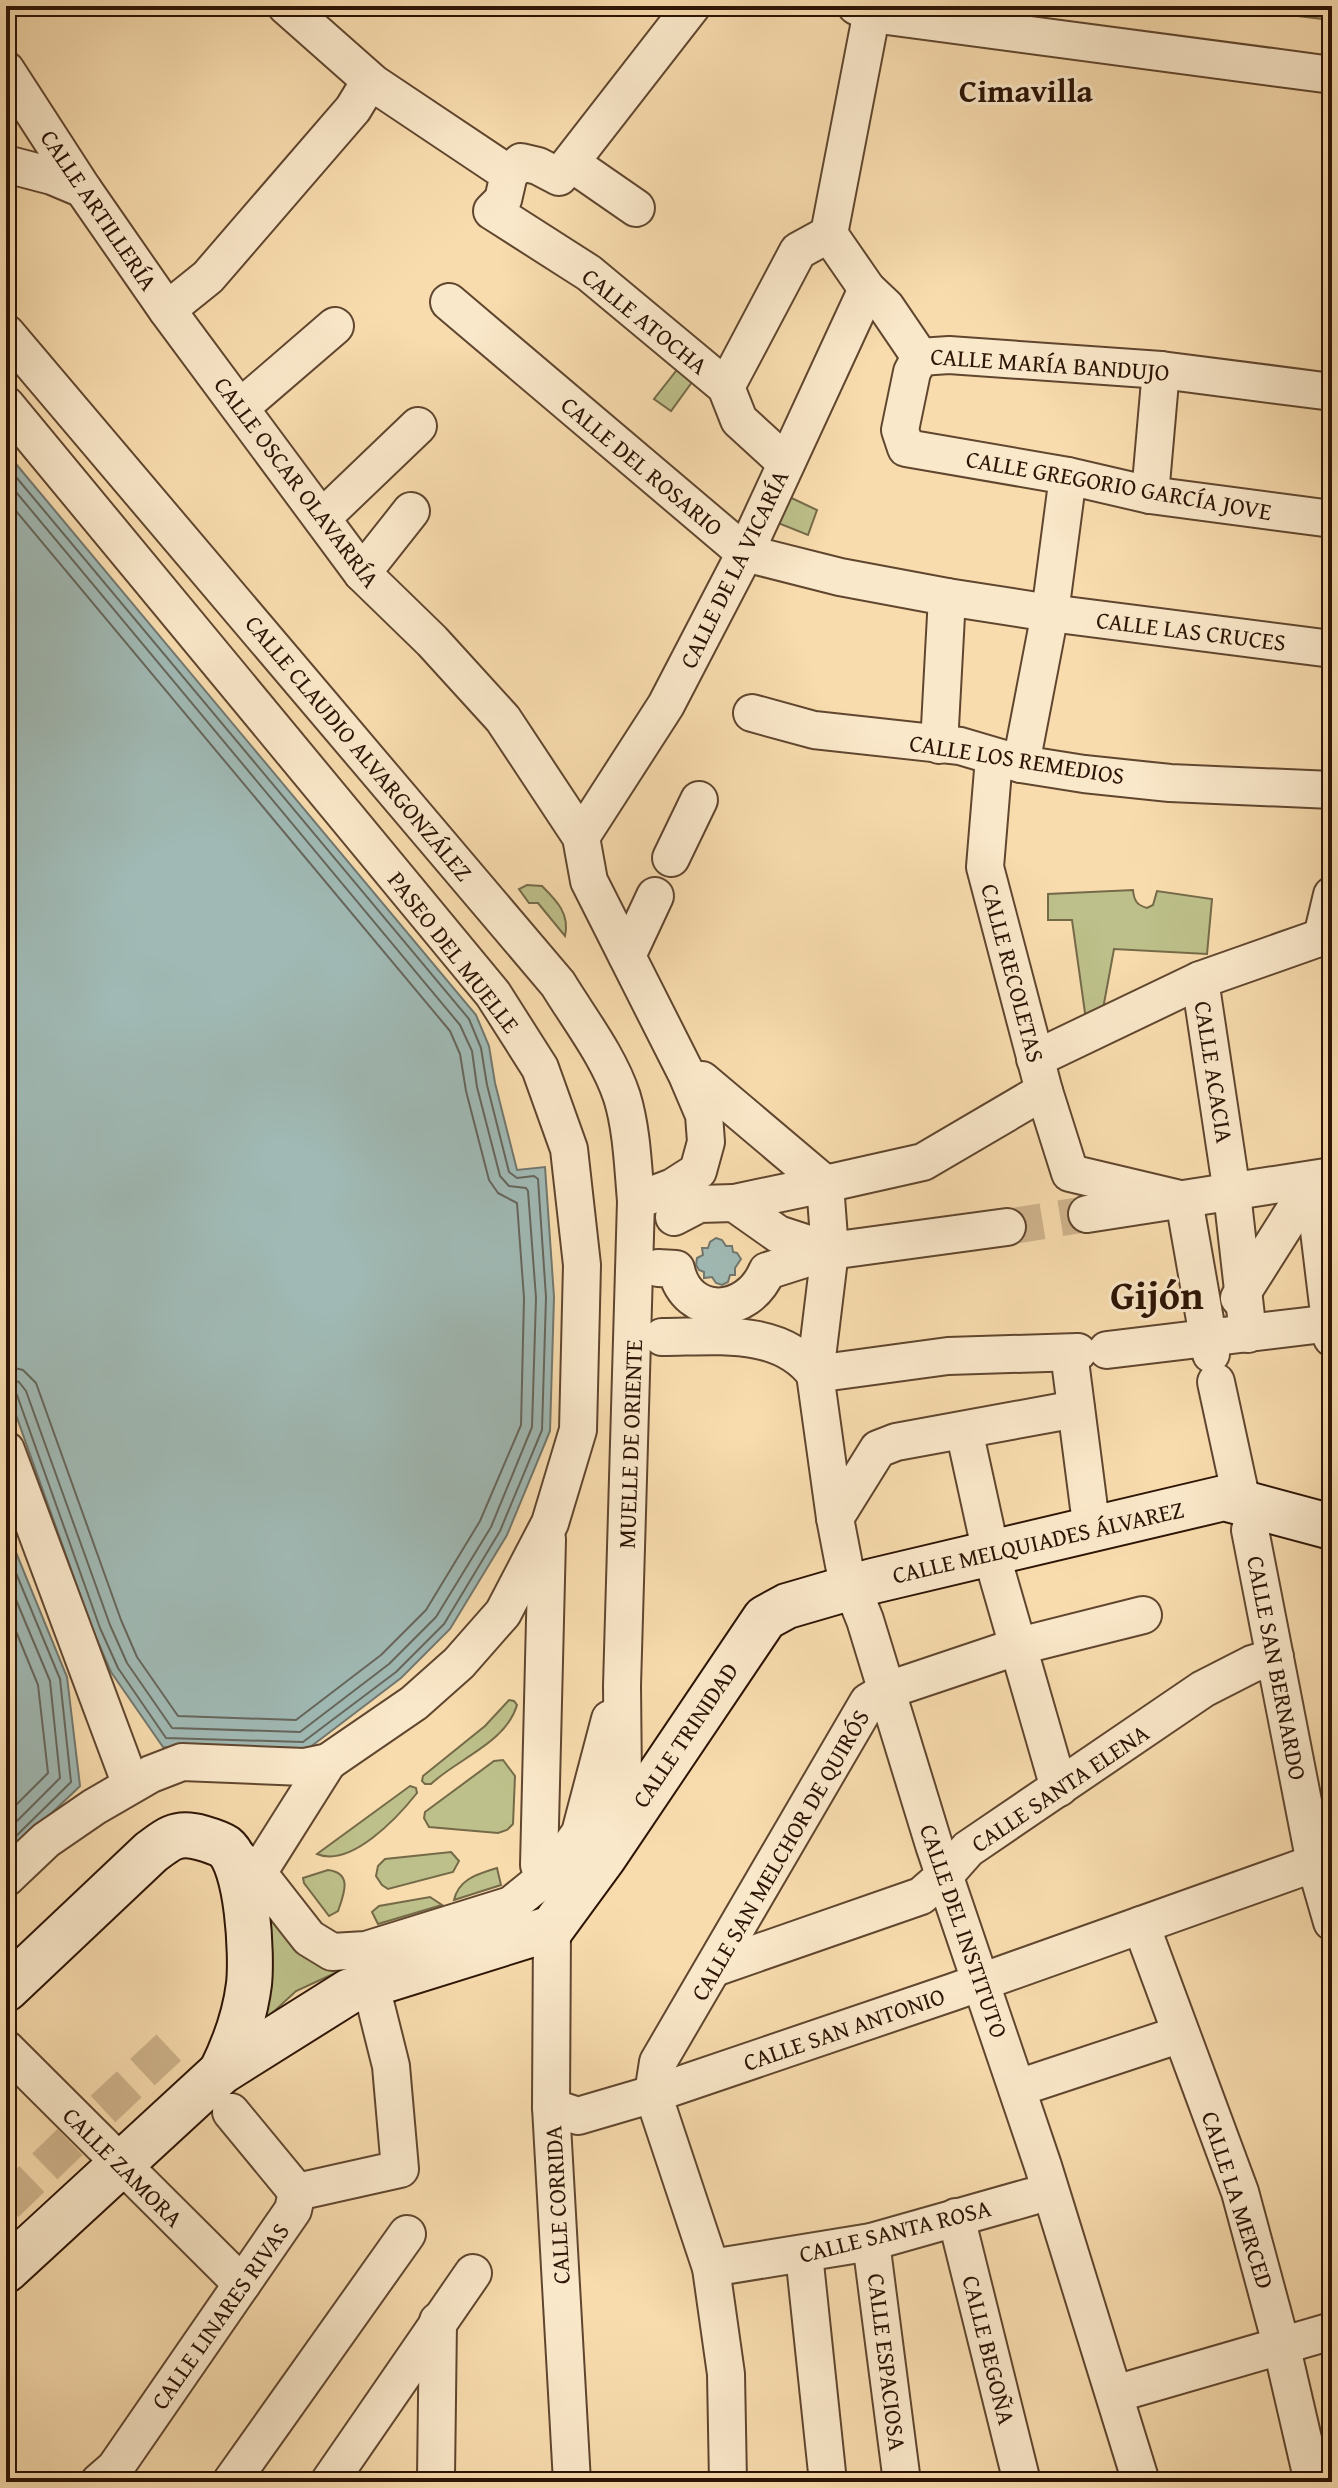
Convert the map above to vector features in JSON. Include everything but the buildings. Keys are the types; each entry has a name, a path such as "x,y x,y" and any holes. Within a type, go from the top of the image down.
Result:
{"street":[{"path":"530,176 692,6"},
{"path":"726,387 798,251 829,234 867,9 1332,75"},
{"path":"306,12 362,95 530,176 636,208"},
{"name":"CALLE ARTILLERÍA","path":"6,70 167,310"},
{"path":"167,310 208,277 362,95"},
{"path":"6,164 52,176 83,189"},
{"name":"CALLE ATOCHA","path":"530,176 492,211 589,273 726,387 739,420 786,463"},
{"name":"CALLE MARÍA BANDUJO","path":"829,234 867,289 886,307 920,357 949,355 1161,370 1332,392"},
{"name":"CALLE DE LA VICARÍA","path":"581,837 666,705 745,553 867,289"},
{"name":"CALLE DEL ROSARIO","path":"449,302 745,553 840,577 1050,613"},
{"name":"CALLE OSCAR OLAVARRÍA","path":"167,310 362,573 432,641 503,719 581,837"},
{"path":"241,407 335,326"},
{"name":"CALLE CLAUDIO ALVARGONZÁLEZ","path":"6,333 558,984 612,1071 631,1141 636,1201"},
{"name":"CALLE GREGORIO GARCÍA JOVE","path":"920,357 912,372 900,430 906,448 1068,476 1150,495 1332,519"},
{"path":"1150,495 1161,370"},
{"name":"PASEO DEL MUELLE","path":"6,405 493,994 540,1068 569,1149 582,1265 578,1430 548,1528 503,1613 459,1663 414,1703 328,1762 304,1767 182,1762 131,1785 94,1807 46,1840 6,1878"},
{"path":"322,518 418,426"},
{"name":"CALLE RECOLETAS","path":"1068,476 1050,613 1008,761 985,867 1040,1075 1070,1173 1184,1200"},
{"path":"362,573 411,511"},
{"path":"939,745 947,597"},
{"name":"CALLE LAS CRUCES","path":"1050,613 1332,649"},
{"name":"CALLE LOS REMEDIOS","path":"752,713 814,730 960,746 1008,761 1170,783 1332,790"},
{"path":"671,858 699,800"},
{"path":"581,837 589,881 704,1115 706,1142 698,1171 673,1187 636,1201"},
{"path":"748,1213 825,1184 923,1162 1040,1075 1200,980 1327,944 1332,895"},
{"path":"627,956 655,896"},
{"name":"CALLE ACACIA","path":"1200,980 1230,1179 1248,1334"},
{"path":"702,1080 825,1184"},
{"path":"1087,1214 1184,1200 1230,1179 1323,1179"},
{"path":"1212,1354 1243,1290 1323,1179"},
{"path":"658,1268 676,1269 685,1290 697,1300 710,1305 740,1336 781,1347 805,1361 815,1374 948,1356 1085,1352 1212,1354 1248,1334 1331,1328 1323,1179"},
{"name":"CALLE DEL INSTITUTO","path":"825,1184 830,1251 815,1374 845,1570 888,1690 945,1875 1043,2166 1141,2482"},
{"name":"CALLE SAN BERNARDO","path":"1184,1200 1315,1863 1332,1922"},
{"name":"MUELLE DE ORIENTE","path":"592,1845 623,1783 622,1686 636,1201"},
{"path":"674,1217 699,1204 748,1213 778,1234 830,1251"},
{"path":"662,1337 726,1322 739,1303 761,1285 767,1271 768,1251 748,1213"},
{"path":"767,1271 830,1251 1007,1227"},
{"path":"1085,1352 1076,1409 1089,1508"},
{"path":"835,1518 878,1449 896,1442 1076,1409"},
{"path":"964,1430 991,1553 1059,1788"},
{"path":"6,1450 131,1785"},
{"path":"1242,1502 1332,1527"},
{"name":"CALLE MELQUIADES ÁLVAREZ","path":"852,1588 991,1553 1242,1502"},
{"path":"539,1865 548,1528"},
{"name":"CALLE TRINIDAD","path":"552,1928 592,1845 679,1743 765,1618 787,1606 852,1588"},
{"name":"CALLE SAN MELCHOR DE QUIRÓS","path":"653,2094 658,2062 868,1702 888,1690 1019,1646 1143,1615"},
{"name":"CALLE SANTA ELENA","path":"714,1968 921,1896 968,1849 1203,1689 1252,1664 1275,1657"},
{"name":"MUELLE DE ORIENTE","path":"622,1686 635,1726 656,1742 679,1743"},
{"path":"297,2192 226,2092 249,1983 247,1915 237,1867 328,1762"},
{"path":"6,1989 151,1852 173,1837 192,1835 245,1857 309,1938 332,1952 366,1950 511,1905 592,1845"},
{"name":"CALLE SAN ANTONIO","path":"551,2107 578,2116 653,2094 1315,1863"},
{"name":"CALLE LA MERCED","path":"1141,1925 1240,2192 1281,2344 1313,2482"},
{"path":"6,2270 119,2164 226,2092 350,1991 552,1928"},
{"name":"CALLE CORRIDA","path":"552,1928 551,2107 572,2482"},
{"name":"CALLE LINARES RIVAS","path":"114,2477 293,2210 297,2192 400,2169 391,2066 376,2006"},
{"path":"1030,2084 1181,2034"},
{"name":"CALLE ZAMORA","path":"6,2049 242,2284"},
{"path":"653,2094 711,2268 726,2374 728,2482"},
{"name":"CALLE SANTA ROSA","path":"711,2268 871,2242 1030,2197"},
{"name":"CALLE BEGOÑA","path":"956,2217 1022,2482"},
{"path":"231,2482 407,2234"},
{"name":"CALLE ESPACIOSA","path":"871,2242 902,2482"},
{"path":"804,2254 828,2482"},
{"path":"329,2482 473,2273"},
{"path":"435,2480 438,2321"},
{"path":"1115,2394 1332,2331"}],"green space":[{"path":"1214,6 1332,6 1332,20"},
{"path":"680,366 695,378 671,411 654,399"},
{"path":"783,494 817,510 808,535 773,521"},
{"path":"527,885 542,886 557,903 566,921 565,936 538,903 529,903 519,889"},
{"path":"1133,890 1137,902 1147,908 1153,905 1157,891 1212,899 1207,954 1114,949 1103,1009 1086,1020 1072,920 1048,920 1048,894"},
{"path":"509,1700 517,1705 503,1730 431,1784 422,1781 423,1776 485,1726"},
{"path":"503,1760 515,1776 513,1824 507,1830 498,1833 429,1827 424,1818 425,1812 494,1761"},
{"path":"410,1786 416,1788 417,1793 373,1838 344,1854 317,1854"},
{"path":"451,1852 459,1861 453,1872 388,1889 376,1876 378,1866 385,1859"},
{"path":"497,1868 501,1885 454,1900 465,1882"},
{"path":"328,1870 341,1875 345,1885 338,1911 329,1916 303,1878"},
{"path":"430,1897 442,1905 378,1924 372,1912 379,1906"},
{"path":"264,1912 344,1969 296,1991 268,2017 264,2016"}],"water":[{"path":"6,452 476,1015 489,1046 517,1170 545,1167 554,1297 550,1431 507,1535 450,1629 401,1678 305,1751 163,1747 111,1672 93,1631 6,1387"},
{"path":"716,1238 726,1246 732,1246 733,1252 741,1259 735,1268 735,1275 730,1275 728,1282 722,1285 712,1277 704,1278 704,1272 696,1265 697,1258 703,1255 702,1248 708,1248"},
{"path":"6,1528 67,1677 80,1786 6,1857"}],"tunnel":[{"path":"1007,1227 1087,1214"},
{"path":"103,2109 180,2037"},
{"path":"6,2204 70,2142"}],"district":[{"name":"Cimavilla","path":"1026,90"},
{"name":"Gijón","path":"1157,1294"}]}
